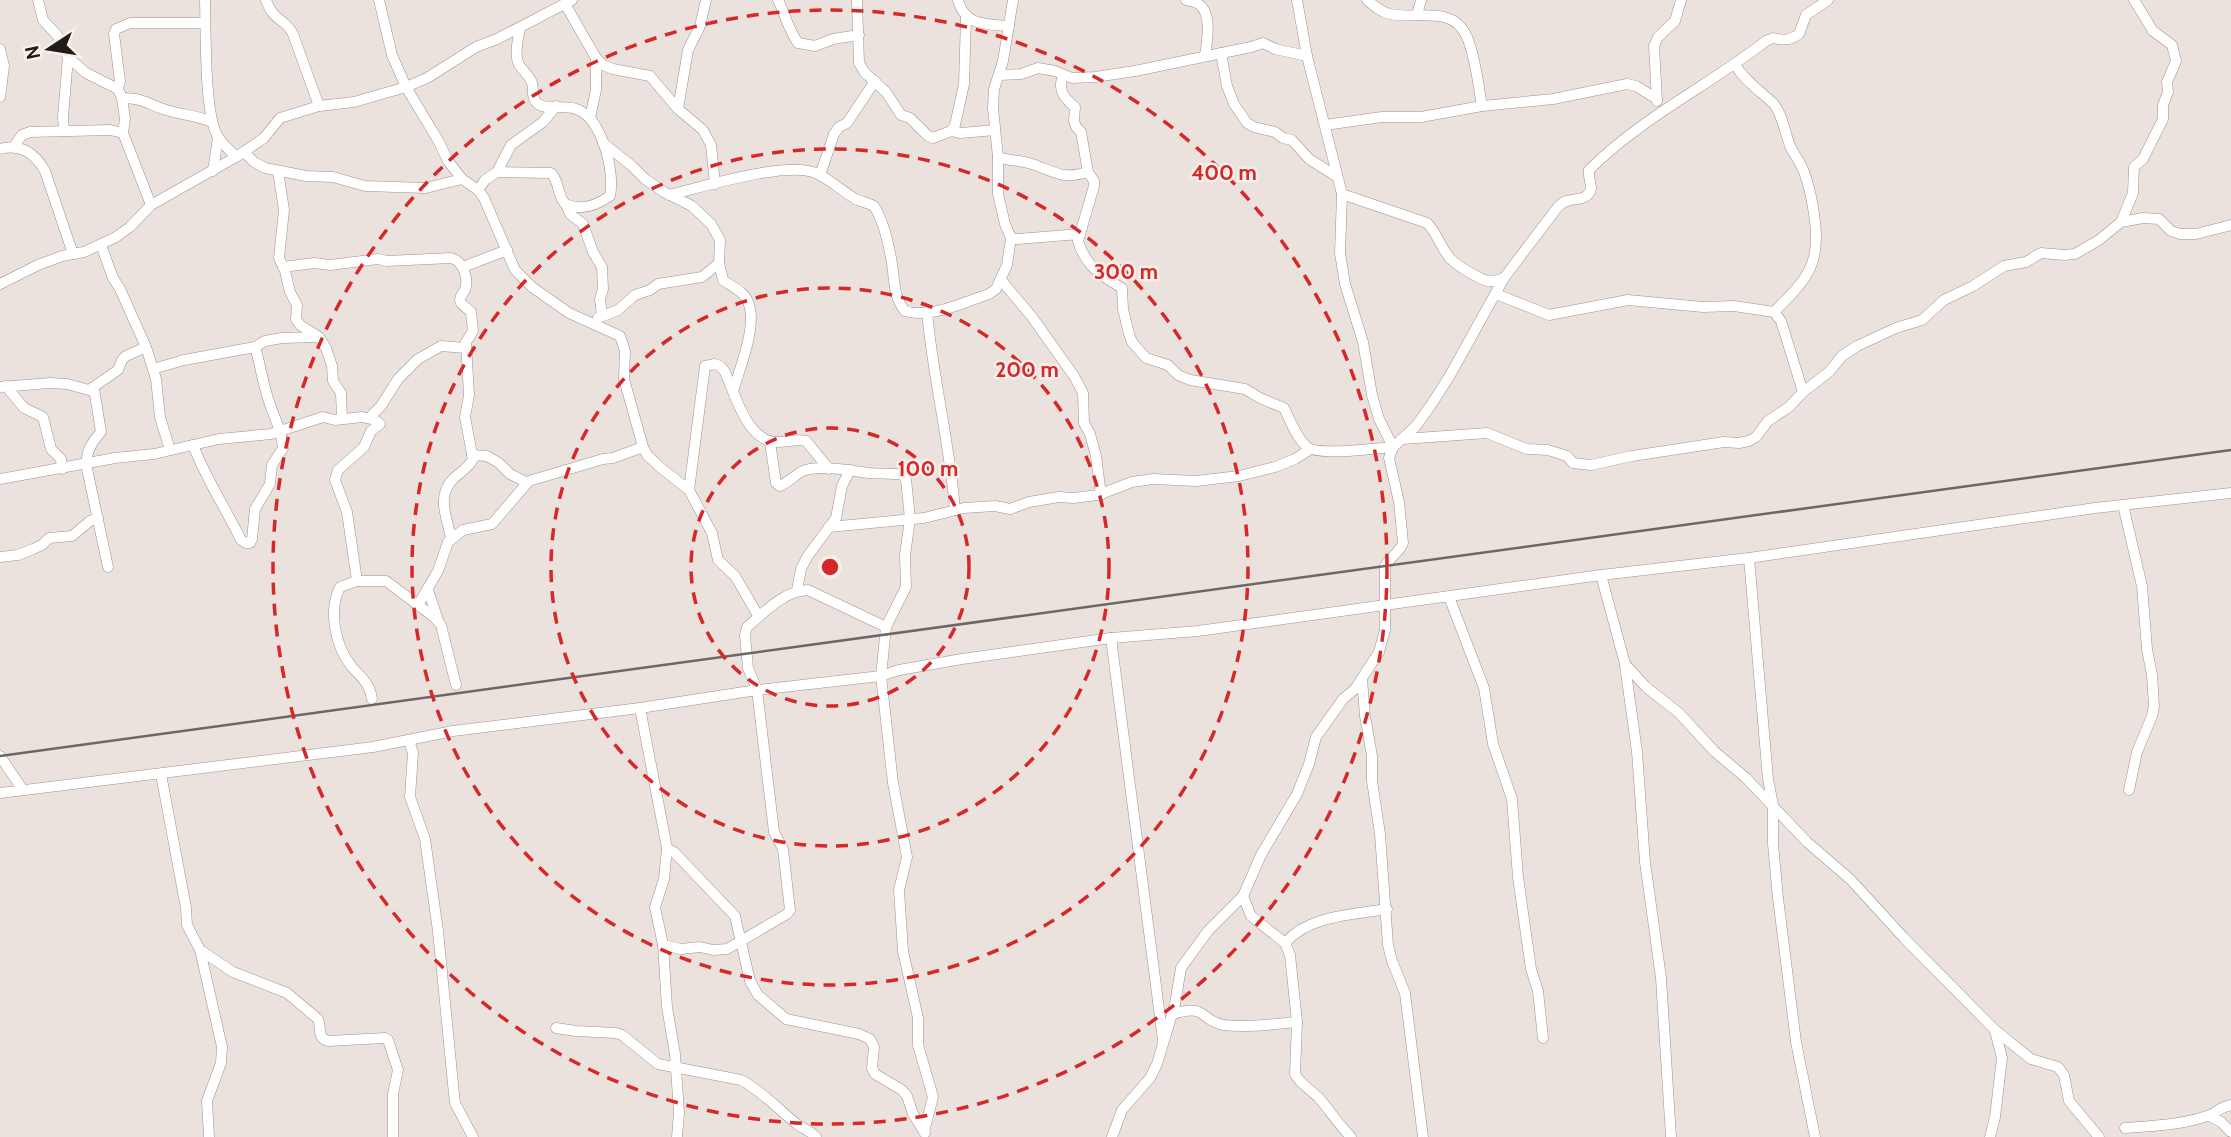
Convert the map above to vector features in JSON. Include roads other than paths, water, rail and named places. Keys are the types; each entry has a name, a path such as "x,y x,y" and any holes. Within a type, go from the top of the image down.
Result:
{"street":[{"path":"38,0 43,20 57,35 68,57 86,74 120,93 168,111 212,121"},
{"path":"205,0 205,45 212,121 218,137 213,171"},
{"path":"266,0 271,13 289,25 319,106"},
{"path":"379,0 392,55 406,87 429,123 447,161 462,179 478,190 484,198 515,270 532,287 569,313 614,332 623,343 624,379 643,447 661,468 689,490 712,533 718,560 735,576 759,617"},
{"path":"678,109 688,50 700,26 706,0"},
{"path":"778,0 788,28 798,43 815,46 833,39 859,36"},
{"path":"857,0 859,63 865,73 886,92 901,115 910,118 933,138 951,131 961,133 995,130"},
{"path":"958,0 961,12 966,18 1009,26"},
{"path":"669,195 774,170 810,171 856,200 874,206 891,258 895,294 905,311 927,312 989,294 996,289 1007,265 1011,238 998,194 994,89 1003,61 1013,0"},
{"path":"1186,0 1197,3 1204,9 1208,27 1205,56"},
{"path":"1367,0 1381,11 1392,15 1442,15 1456,23 1466,35 1474,59 1482,106"},
{"path":"1417,15 1421,0"},
{"path":"1660,112 1654,46 1658,37 1675,21 1681,0"},
{"path":"1112,1137 1122,1110 1150,1078 1173,1014 1181,968 1208,931 1243,896 1261,855 1297,794 1316,737 1343,699 1355,689 1384,641 1385,566 1403,543 1399,502 1389,457 1393,447 1416,426 1431,405 1504,278 1557,208 1563,202 1576,201 1587,195 1591,188 1589,170 1612,147 1660,112 1773,38 1791,39 1799,34 1806,15 1828,0"},
{"path":"1402,439 1487,433 1527,449 1548,450 1567,456 1573,463 1591,466 1632,456 1724,442 1749,441 1756,437 1768,421 1789,407 1829,372 1842,356 1857,346 1896,328 1922,320 1944,300 2010,263 2026,262 2041,253 2075,254 2099,240 2121,222 2133,193 2134,167 2143,159 2163,119 2167,82 2176,61 2172,45 2153,31 2134,0"},
{"path":"1299,1 1307,56 1342,194 1340,253 1345,284 1363,342 1379,419 1393,447"},
{"path":"0,284 38,265 101,245 130,227 150,205 213,171 264,138 280,118 319,106 354,102 406,87 427,78 476,47 520,28 568,2 596,58 603,65 650,76 678,109 703,130 711,145 715,184"},
{"path":"951,131 955,125 964,84 966,18"},
{"path":"150,205 123,133 125,119 114,34 116,29 130,23 205,23"},
{"path":"497,172 551,173 555,177 561,197 572,207 584,208 597,204 610,196 613,185 611,162 590,118 579,110 543,106 533,97 531,80 518,63 520,28"},
{"path":"999,75 1021,74 1038,68 1055,71 1063,76 1082,78 1135,71 1263,43 1307,56"},
{"path":"0,49 4,66 0,97"},
{"path":"1221,53 1227,86 1234,104 1247,123 1292,140 1316,165 1336,176"},
{"path":"64,131 68,57"},
{"path":"590,118 596,90 596,58"},
{"path":"1003,61 1011,74"},
{"path":"1735,65 1748,82 1773,104 1780,115 1791,150 1804,171 1817,231 1817,252 1808,274 1774,312"},
{"path":"1063,76 1062,92 1075,107 1074,121 1081,132 1088,172 1094,186 1078,241 1087,262 1103,277 1122,288 1129,334 1136,349 1146,358 1168,365 1178,375 1190,380 1245,389 1284,408 1309,450 1324,452 1393,447"},
{"path":"820,175 834,134 839,127 847,123 875,81"},
{"path":"1325,125 1382,117 1421,117 1482,106 1553,99 1627,84 1636,86 1657,99"},
{"path":"478,190 485,180 497,172 508,149 543,122 556,106"},
{"path":"14,146 22,135 30,132 123,133"},
{"path":"218,137 240,155 265,168 306,176 333,177 365,186 391,188 426,188 462,179"},
{"path":"603,143 645,179 692,206 717,232 723,280 740,290 748,302 751,314 748,337 733,391"},
{"path":"0,149 14,146 31,154 45,171 73,254"},
{"path":"998,157 1010,162 1029,163 1052,174 1065,176 1088,172"},
{"path":"278,171 284,210 279,258 290,292 297,304 296,319 300,325 319,337 326,348 332,366 333,381 341,393 342,419"},
{"path":"1342,194 1427,223 1454,262 1488,281 1504,278"},
{"path":"568,205 570,214 583,224 593,252 602,267 602,316"},
{"path":"2121,222 2143,218 2159,219 2171,231 2180,234 2196,234 2231,225"},
{"path":"1011,238 1018,240 1080,234"},
{"path":"101,245 113,278 146,347 159,395 160,417 170,450"},
{"path":"463,267 507,250"},
{"path":"283,267 378,259 387,261 451,258 463,267 466,284 460,299 461,304 471,312 473,331 466,342 468,395 465,417 472,455 471,464 452,480 443,492 451,538"},
{"path":"589,323 618,310 635,295 658,284 702,276 719,263"},
{"path":"1001,280 1032,317 1083,393 1084,424 1090,434 1096,456 1101,495"},
{"path":"1496,294 1549,316 1628,300 1703,307 1734,306 1774,312 1781,321 1803,392"},
{"path":"927,312 955,510"},
{"path":"153,369 184,360 255,347 265,341 319,337"},
{"path":"369,418 381,406 398,379 418,359 441,346 466,348"},
{"path":"3,387 50,383 67,384 85,390 94,388 118,370 126,356 146,347"},
{"path":"193,445 200,464 241,540 250,542 255,509 270,484 272,464 284,448 282,431 266,394 255,347"},
{"path":"689,490 690,465 705,366 715,364 720,366 751,430 770,442 785,443 801,439 806,441 829,468"},
{"path":"3,387 24,408 43,417 51,449 61,459 62,469"},
{"path":"94,388 101,432 86,455 86,464 108,567"},
{"path":"0,479 219,439 282,431 323,417 369,418 380,424 371,431 364,447 338,470 335,480 337,490 346,505 357,581"},
{"path":"770,442 777,485 791,481 805,470 829,468 903,475 907,490 910,519 905,555 906,587 886,627 881,676 893,783 907,857 898,890 903,951 918,1018 918,1045 933,1097 925,1134"},
{"path":"418,605 428,590 451,538 463,530 492,524 525,484 643,447"},
{"path":"829,527 910,519 992,506 1010,509 1029,502 1059,497 1101,495 1132,482 1153,479 1196,481 1246,474 1275,467 1309,450"},
{"path":"472,455 487,456 525,484"},
{"path":"797,590 804,563 836,518 842,486 850,470"},
{"path":"0,793 373,747 453,731 881,676 949,661 1111,638 1198,631 2123,505 2231,493"},
{"path":"2123,505 2142,586 2154,706 2137,752 2129,790"},
{"path":"0,557 26,552 42,545 49,538 72,536 98,518"},
{"path":"1749,558 1768,779 1773,805 1778,898 1796,1042 1815,1137"},
{"path":"1601,575 1625,664 1637,752 1646,873 1661,978 1671,1137"},
{"path":"372,699 366,681 351,665 337,637 335,602 340,587 357,581 389,583 438,620"},
{"path":"428,590 456,685"},
{"path":"663,945 686,950 700,947 727,949 790,910 783,849 774,832 757,690 748,668 745,635 747,628 788,594 797,590 808,590 886,627"},
{"path":"1449,597 1484,688 1493,744 1512,799 1520,890 1544,1038"},
{"path":"1111,638 1164,1043"},
{"path":"1625,664 1646,687 1679,713 1714,751 1746,778 1807,842 1851,880 1995,1031 2031,1059 2058,1067 2064,1075 2069,1101 2099,1137"},
{"path":"1362,679 1380,834 1388,945 1405,992 1423,1137"},
{"path":"640,708 667,848 664,879 655,907 663,945 667,1007 675,1054 679,1114 677,1137"},
{"path":"409,740 413,753 410,797 425,839 438,931 455,1102 471,1135"},
{"path":"0,756 23,790"},
{"path":"161,774 187,925 200,950 222,1047 221,1063 207,1101 209,1137"},
{"path":"667,848 674,852 735,916 750,981 758,995 786,1019 859,1034 870,1039 874,1047 872,1068 875,1074 902,1090 907,1096 913,1114 925,1134"},
{"path":"1243,896 1251,916 1285,943 1292,964 1297,1022 1294,1067 1298,1080 1321,1100 1339,1126 1351,1137"},
{"path":"1285,943 1293,933 1303,927 1327,919 1387,909"},
{"path":"1274,936 1293,933"},
{"path":"200,950 233,972 287,993 317,1019 323,1040 388,1040 398,1070 393,1094 393,1137"},
{"path":"1173,1014 1187,1009 1195,1010 1226,1025 1255,1026 1297,1022"},
{"path":"556,1028 622,1034 652,1060 676,1068 740,1080 752,1086 816,1137"},
{"path":"1990,1137 2002,1058 1995,1031"},
{"path":"2125,1128 2166,1125 2210,1116 2220,1107 2231,1105"},
{"path":"2210,1116 2231,1132"}],"railway":[{"path":"0,756 2231,450"}]}
